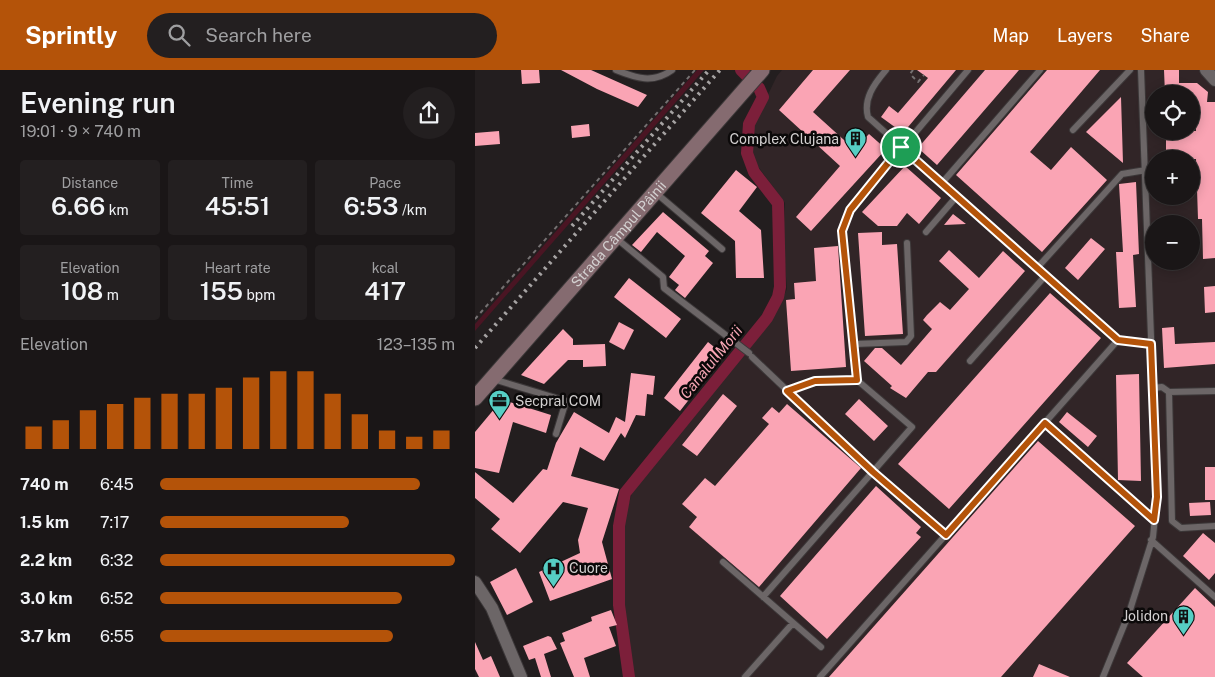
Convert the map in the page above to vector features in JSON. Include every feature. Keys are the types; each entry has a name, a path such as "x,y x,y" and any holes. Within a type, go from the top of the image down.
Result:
{"street":[{"path":"1206,70 1215,80"},
{"name":"Strada Câmpul Pâinii","path":"475,398 755,78"},
{"path":"475,582 492,608 521,677"}],"lane":[{"path":"616,70 647,79 660,78 672,70"},
{"path":"886,70 870,92 866,108 868,117 1118,340 1151,344"},
{"path":"857,380 855,344 842,231 850,210 901,147 968,70"},
{"path":"942,183 1040,70"},
{"path":"1073,130 1130,70"},
{"path":"1141,70 1145,150"},
{"path":"1037,268 1121,174 1145,170"},
{"path":"655,192 722,249"},
{"path":"926,232 957,196"},
{"path":"1103,677 1129,613 1151,540 1157,497 1147,205"},
{"path":"615,238 663,277 664,288 751,355 873,472 946,535"},
{"path":"855,344 906,342 911,336 907,243"},
{"path":"971,361 1046,276"},
{"path":"820,677 1118,340"},
{"path":"492,378 566,401 557,434"},
{"path":"763,597 912,428 857,380 815,381 787,391"},
{"path":"1153,388 1162,387 1169,392 1215,391"},
{"path":"1169,392 1172,521 1181,528 1215,526"},
{"path":"1045,423 1154,520"},
{"path":"1151,540 1215,597"},
{"path":"723,562 821,647"},
{"path":"745,677 793,623"}],"path":[{"path":"475,319 695,70"},
{"path":"913,70 910,74 918,82 924,75"}],"shaded area":[{"path":"697,70 704,70 475,331 475,324"},
{"path":"782,70 1215,70 1215,677 632,677 622,604 623,522 633,490 707,401 776,311 787,289 783,241 785,203 756,164 751,146 755,121 777,76"}],"building":[{"path":"521,70 539,70 540,83 522,84"},
{"path":"561,70 591,70 647,95 638,107 597,89"},
{"name":"Complex Clujana","path":"813,70 850,70 813,112 854,149 869,134 886,149 811,231 796,217 840,166 779,110"},
{"path":"917,70 956,70 903,133 881,117 889,106 898,113 928,78"},
{"path":"985,70 1019,70 937,165 918,148"},
{"path":"1047,70 1100,70 1030,152 1051,170 1071,147 1107,180 1042,252 956,175"},
{"path":"1164,70 1179,70 1179,83 1197,83 1199,85 1165,85"},
{"path":"1200,85 1208,92 1207,102 1215,102 1215,258 1203,259 1202,219 1198,215 1198,205 1200,205 1200,150 1166,150 1166,140 1200,140"},
{"path":"1121,97 1123,163 1086,132"},
{"path":"589,124 590,136 572,138 571,126"},
{"path":"499,131 500,144 475,146 475,133"},
{"path":"905,166 941,198 919,224 907,213 897,226 878,226 862,212"},
{"path":"736,170 757,187 739,211 761,230 764,278 736,278 735,241 701,213"},
{"path":"1136,182 1139,254 1133,255 1136,307 1119,308 1116,252 1123,252 1119,184"},
{"path":"663,212 709,251 705,256 713,263 685,298 675,290 679,285 669,277 685,256 657,232 641,252 632,245"},
{"path":"953,214 966,224 944,225"},
{"path":"882,232 882,245 897,244 903,334 865,336 858,233"},
{"path":"1091,238 1105,249 1078,280 1065,268"},
{"path":"838,246 846,367 791,371 786,300 795,299 794,283 816,281 814,248"},
{"path":"949,250 979,278 1003,251 1025,271 936,372 928,372 906,398 890,388 892,386 864,361 875,348 882,348 901,365 932,329 923,320 927,315 940,302 950,310 969,289 939,261"},
{"path":"629,278 681,319 666,338 614,297"},
{"path":"1215,286 1215,312 1205,313 1204,287"},
{"path":"1050,293 1101,338 949,509 898,464"},
{"path":"619,322 634,330 624,350 609,342"},
{"path":"1174,327 1175,344 1215,342 1215,364 1164,368 1162,328"},
{"path":"563,329 573,339 573,345 605,344 606,366 583,367 583,360 568,360 544,384 521,375"},
{"path":"708,342 724,355 680,411 664,398"},
{"path":"631,373 655,376 653,395 647,394 645,416 636,415 625,438 621,433 604,461 580,447 571,476 619,489 602,542 612,579 550,601 539,572 580,553 578,540 588,508 563,502 520,553 491,529 500,519 475,498 475,472 513,503 543,469 547,470 556,443 574,412 609,433 616,417 625,422"},
{"path":"1139,374 1141,481 1118,480 1116,375"},
{"path":"723,394 737,406 697,456 682,445"},
{"path":"859,399 888,426 874,441 845,414"},
{"path":"506,401 551,415 546,433 513,422 499,473 475,468 475,432 495,408"},
{"path":"787,404 861,468 759,587 689,527 697,517 682,504 705,478 715,486 769,424 762,418 772,407 779,413"},
{"path":"1067,412 1097,436 1088,447 1059,422"},
{"path":"1038,441 1135,526 1001,677 829,677"},
{"path":"1205,467 1215,467 1215,500 1205,500"},
{"path":"876,486 921,527 916,533 921,537 827,639 780,596"},
{"path":"1210,502 1211,515 1190,516 1189,503"},
{"path":"1203,533 1215,543 1215,573 1209,580 1183,556"},
{"path":"516,568 533,602 507,615 490,582"},
{"name":"Jolidon","path":"1195,588 1215,607 1215,677 1143,677 1127,663"},
{"path":"611,610 617,625 609,627 616,646 584,658 590,677 574,677 560,643 565,641 562,633 592,621 591,617"},
{"path":"548,636 551,637 557,649 544,654 551,677 541,677 535,658 529,660 523,646"},
{"path":"475,642 483,660 491,656 500,677 479,677 475,669"},
{"path":"1039,664 1070,677 1033,677"}],"waterway":[{"name":"Canalul Morii","path":"629,677 619,605 619,526 625,493 767,318 778,297 780,287 778,203 754,172 747,153 749,124 763,97 759,88 741,70"}],"railway":[{"path":"572,226 709,70"},
{"path":"475,348 720,70"}],"place":[{"name":"Complex Clujana","path":"855,158"},
{"name":"Secpral COM","path":"499,420"},
{"name":"Cuore","path":"553,587"},
{"name":"Jolidon","path":"1184,635"}],"route":[{"path":"901,147 1118,340 1151,344 1157,497 1154,520 1045,423 946,535 873,472 787,391 815,381 857,380 855,344 842,231 850,210 901,147"}]}
